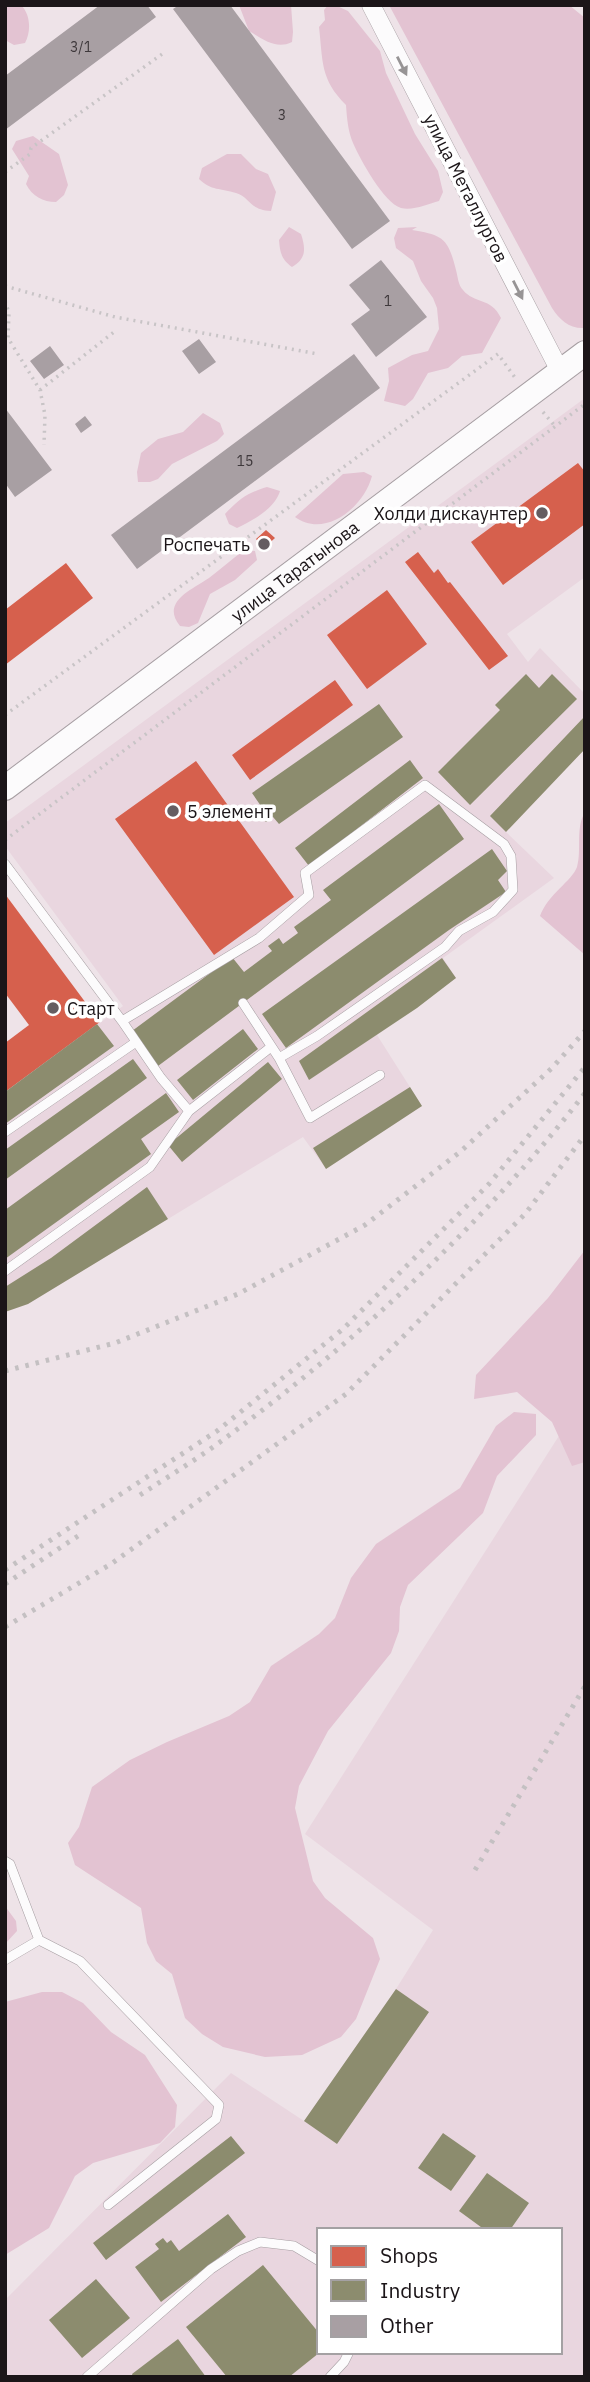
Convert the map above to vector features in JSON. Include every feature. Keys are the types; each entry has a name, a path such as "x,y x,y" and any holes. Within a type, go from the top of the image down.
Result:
{"street":[{"name":"улица Металлургов","path":"371,5 560,370"},
{"name":"улица Таратынова","path":"5,788 585,353"}],"lane":[{"path":"122,1021 259,938 309,895 305,873 425,785 504,844 511,856 513,890 493,912 458,931 444,947 317,1036 279,1058"},
{"path":"5,864 188,1111"},
{"path":"243,1003 279,1058 310,1118 380,1076"},
{"path":"5,1132 136,1042"},
{"path":"5,1270 150,1167 188,1111 271,1047"},
{"path":"5,1861 10,1864 38,1940 80,1961 219,2105 216,2119 108,2204"},
{"path":"5,1960 38,1940"},
{"path":"87,2377 211,2269 238,2251 260,2242 294,2246 317,2260"},
{"path":"330,2377 348,2354"}],"path":[{"path":"5,172 30,154 31,148 165,52"},
{"path":"5,286 116,317 318,354"},
{"path":"5,301 9,313 8,338 40,390 45,415 44,445"},
{"path":"40,390 114,332"},
{"path":"5,715 498,354 554,425"},
{"path":"5,840 585,404"}],"shaded area":[{"path":"5,5 21,5 27,14 29,29 25,43 14,45 5,40"},
{"path":"239,5 291,5 292,42 275,44 249,31"},
{"path":"328,5 348,11 380,51 386,73 415,134 438,171 443,192 439,201 415,208 401,208 387,198 361,159 350,134 346,105 331,87 322,60 319,27 325,20 324,10"},
{"path":"389,5 569,5 585,18 585,328 566,323 552,308"},
{"path":"33,136 59,154 68,185 64,195 56,202 42,199 31,192 26,184 29,176 12,149 16,141"},
{"path":"227,154 241,154 256,169 268,174 276,192 271,211 258,208 241,195 212,187 199,179 202,168"},
{"path":"289,227 301,234 304,244 300,261 292,267 282,255 279,240"},
{"path":"417,227 412,230 443,240 453,259 461,288 492,307 501,318 482,353 462,356 448,368 428,373 413,399 405,406 384,401 389,381 388,368 412,355 428,351 439,329 433,298 421,281 413,261 396,248 394,238 398,228"},
{"path":"585,398 585,577 507,634 528,662 540,648 585,694 585,749 506,832 554,878 443,958 456,978 377,1035 422,1106 326,1169 303,1137 28,1304 5,1312 5,1092 123,1006 5,846 5,823"},
{"path":"203,413 220,423 224,434 217,441 172,464 158,479 138,482 141,453 158,439 183,432"},
{"path":"364,472 372,476 368,488 361,499 342,516 319,524 307,523 295,517 343,474"},
{"path":"267,487 280,491 269,508 237,528 229,524 225,514 239,500"},
{"path":"244,550 255,551 257,560 235,580 210,594 198,623 189,627 180,626 174,610 181,597"},
{"path":"585,812 585,955 540,916 548,901 577,867 580,825"},
{"path":"585,1250 585,1462 572,1466 552,1422 517,1392 474,1399 476,1375 548,1298"},
{"path":"585,1395 585,2377 5,2377 5,2300 231,2073 304,2121 396,1989 433,1930 305,1834"},
{"path":"514,1412 536,1414 536,1435 497,1476 483,1513 408,1585 400,1607 399,1631 391,1653 328,1731 299,1786 295,1808 313,1881 325,1898 373,1938 380,1959 356,2019 341,2037 302,2055 265,2057 223,2047 202,2034 185,2018 172,1974 156,1961 147,1943 141,1908 75,1865 68,1843 79,1827 92,1787 130,1760 229,1716 250,1702 271,1666 319,1634 335,1618 351,1578 376,1544 460,1488 496,1426"},
{"path":"5,1906 16,1921 17,1931 5,1944"},
{"path":"42,1992 62,1992 83,2003 111,2032 145,2055 177,2105 175,2127 160,2143 93,2163 75,2176 49,2228 5,2255 5,2002"}],"building: Shops":[{"path":"578,463 585,472 585,524 503,585 471,542"},
{"name":"Роспечать","path":"266,530 275,538 264,548 256,539"},
{"path":"418,552 434,573 438,569 448,583 450,582 508,656 489,670 405,562"},
{"path":"66,563 93,598 5,665 5,610"},
{"path":"387,590 427,644 367,689 327,635"},
{"path":"335,680 353,705 250,780 232,755"},
{"path":"196,761 294,897 214,955 115,819"},
{"name":"Старт","path":"5,894 100,1022 5,1092 5,1043 29,1025 5,993"}],"building: Industry":[{"path":"526,674 539,688 552,674 577,699 470,805 438,772 500,710 495,705"},
{"path":"379,704 403,737 279,824 273,817 266,822 258,812 263,809 252,793"},
{"path":"585,716 585,749 506,832 490,816"},
{"path":"410,760 423,778 309,866 295,848"},
{"path":"439,804 464,839 158,1066 132,1031 232,957 244,972 272,951 268,946 279,938 283,944 298,933 294,927 331,900 323,890"},
{"path":"492,849 507,871 498,880 506,892 286,1048 262,1014"},
{"path":"442,958 456,978 417,1008 309,1080 299,1061"},
{"path":"97,1024 114,1046 5,1124 5,1092"},
{"path":"243,1029 258,1049 193,1100 177,1080"},
{"path":"133,1059 147,1078 5,1180 5,1150"},
{"path":"268,1062 282,1079 182,1162 168,1145"},
{"path":"410,1087 422,1106 326,1169 313,1148"},
{"path":"166,1093 179,1112 141,1139 151,1154 5,1259 5,1210"},
{"path":"147,1187 168,1219 28,1304 5,1312 5,1287 51,1258"},
{"path":"396,1989 429,2012 337,2144 304,2121"},
{"path":"443,2133 476,2156 451,2191 418,2168"},
{"path":"231,2136 245,2153 106,2260 93,2243"},
{"path":"487,2173 529,2203 511,2228 482,2228 459,2211"},
{"path":"228,2214 246,2237 161,2302 135,2267 159,2249 155,2244 163,2238 167,2243 171,2240 179,2251"},
{"path":"263,2265 317,2331 318,2354 289,2377 227,2377 186,2327"},
{"path":"96,2279 130,2318 82,2358 49,2320"},
{"path":"178,2339 206,2377 133,2377 132,2374"}],"building: Other":[{"path":"100,5 147,5 156,17 5,130 5,76"},
{"path":"179,5 230,5 390,221 352,249 173,9"},
{"path":"381,260 427,317 376,357 351,324 370,310 349,285"},
{"path":"199,339 216,362 199,374 182,351"},
{"path":"50,346 64,365 44,379 30,361"},
{"path":"354,354 380,388 137,569 111,535"},
{"path":"5,408 52,470 15,497 5,483"},
{"path":"85,416 92,425 81,433 75,424"}],"railway":[{"path":"5,1371 115,1343 238,1294 365,1225 460,1152 552,1068 585,1031"},
{"path":"5,1570 217,1431 343,1329 489,1184 585,1067"},
{"path":"140,1495 220,1442 368,1323 460,1236 504,1190 585,1093"},
{"path":"5,1627 111,1564 346,1394 525,1214 585,1135"},
{"path":"5,1584 78,1536"},
{"path":"475,1870 585,1686"}],"place":[{"name":"Холди дискаунтер","path":"542,513"},
{"name":"Роспечать","path":"264,544"},
{"name":"5 элемент","path":"173,811"},
{"name":"Старт","path":"53,1008"}]}
